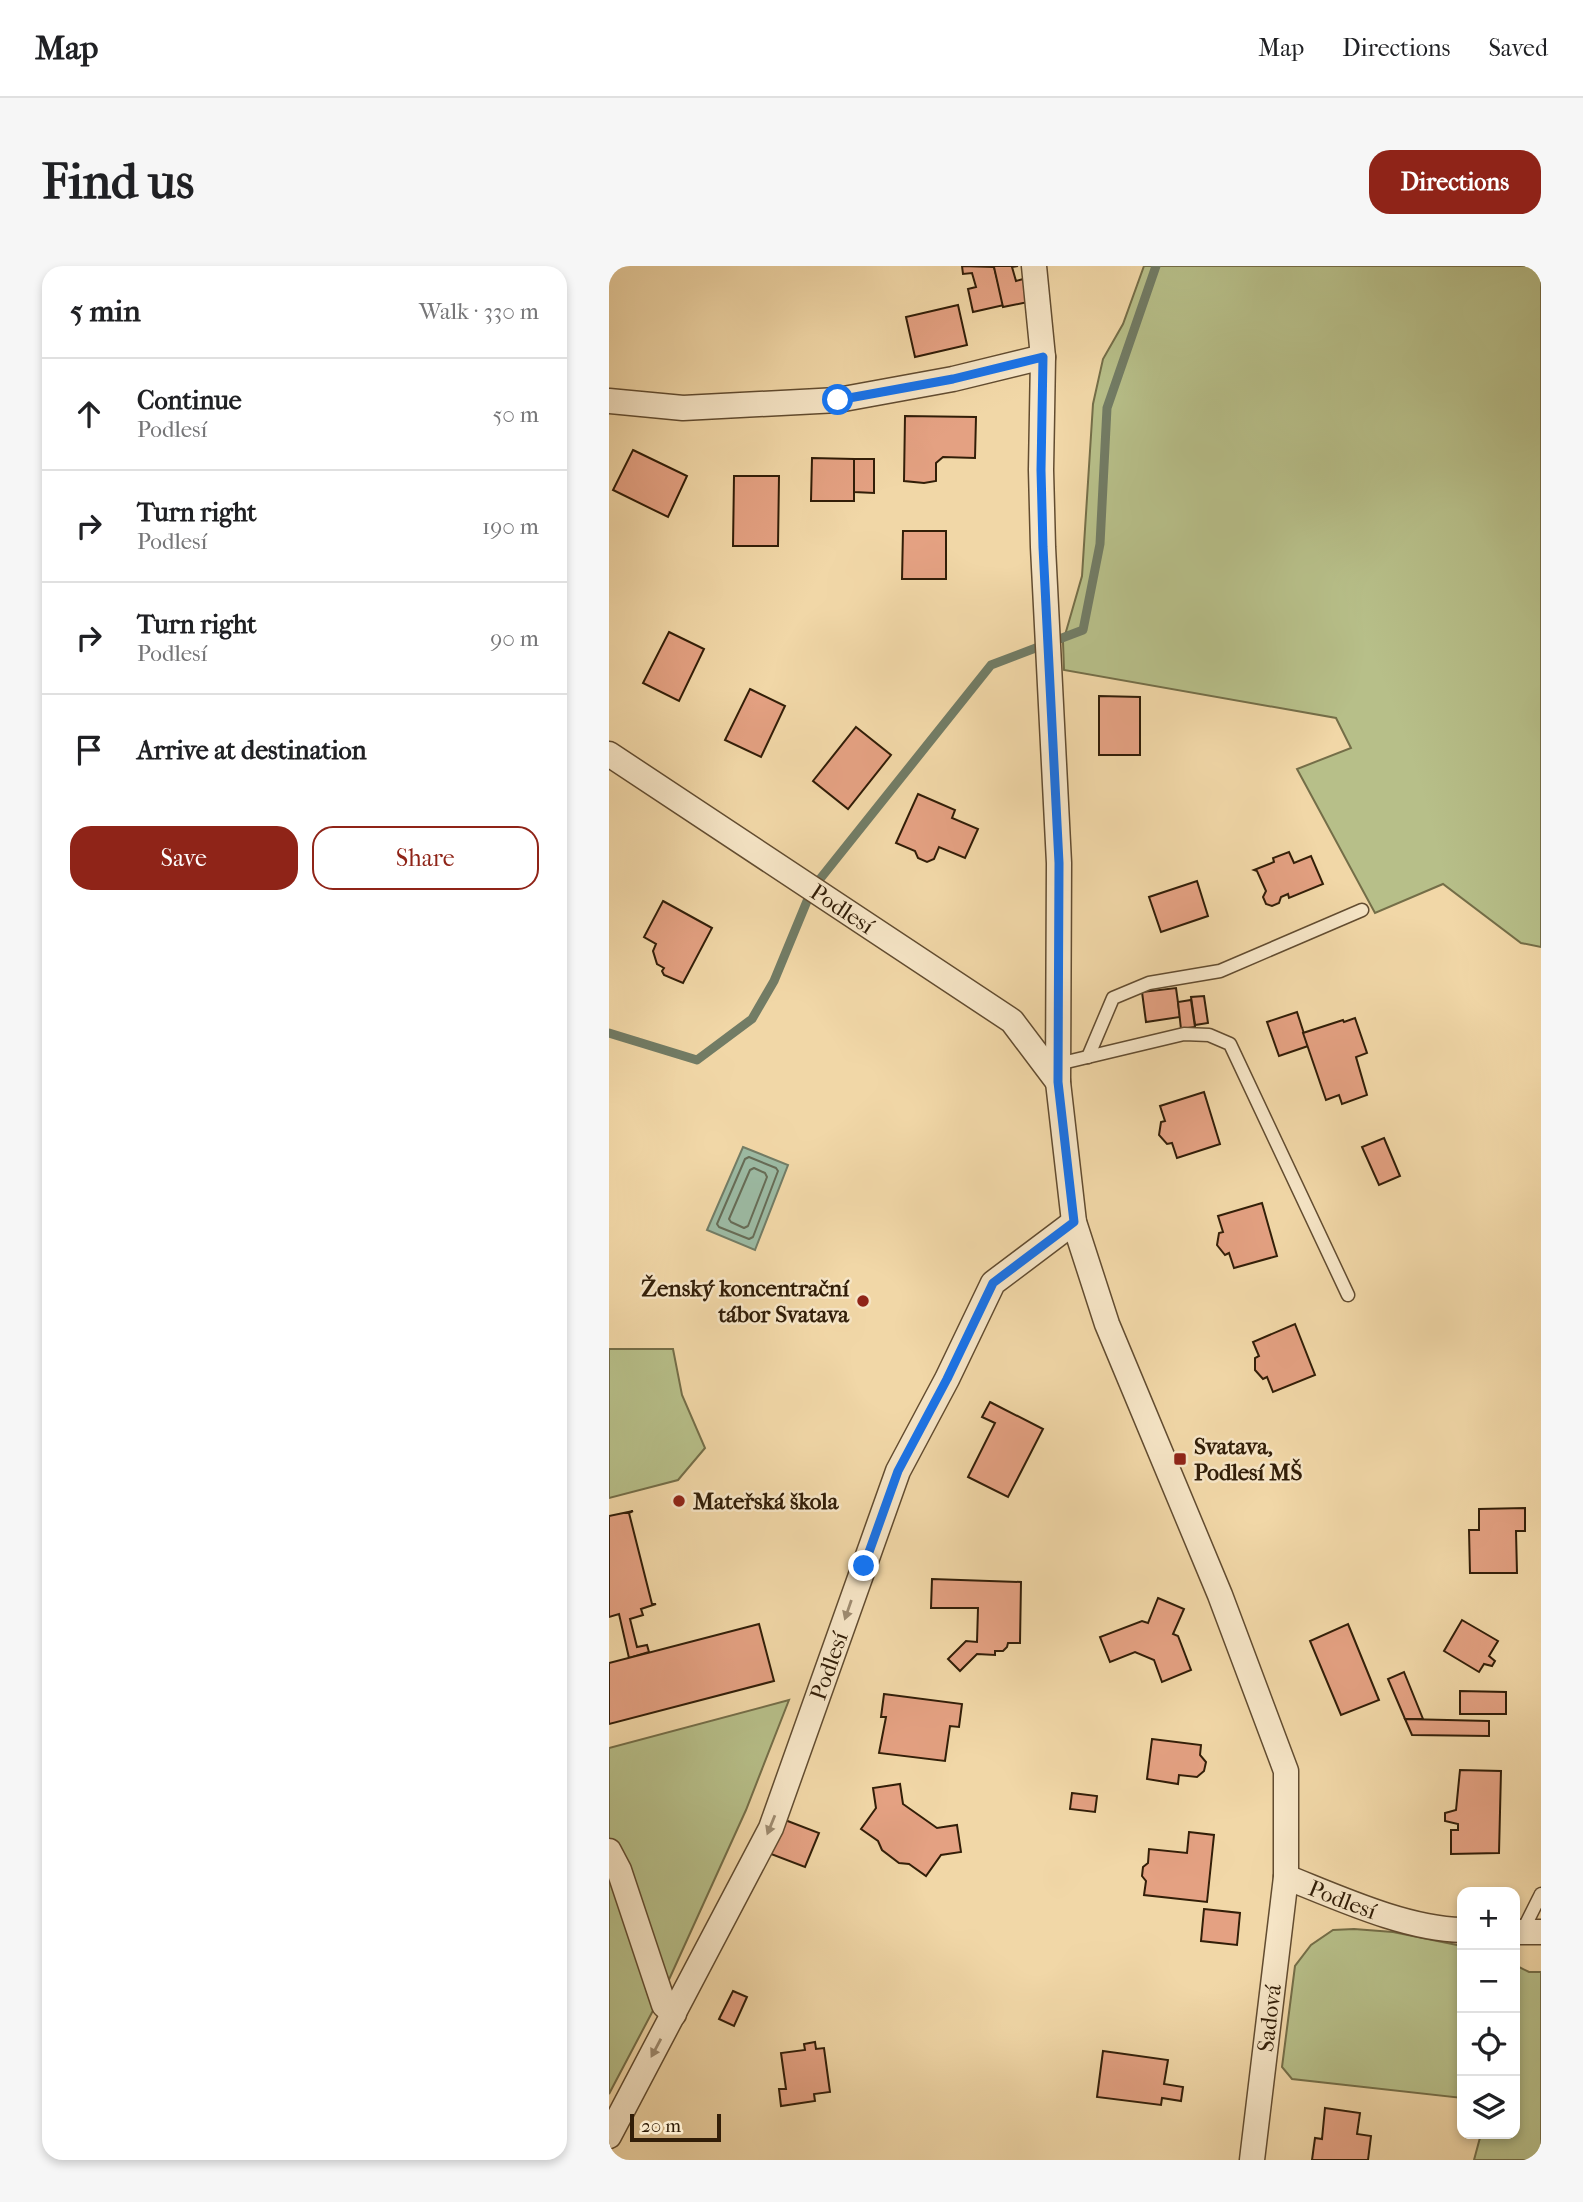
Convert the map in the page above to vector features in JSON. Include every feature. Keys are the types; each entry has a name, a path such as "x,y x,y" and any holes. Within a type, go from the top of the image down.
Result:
{"street":[{"name":"Podlesí","path":"1034,266 1043,357 1043,547 1059,863 1058,1073 1074,1222 1107,1324 1220,1595 1286,1771 1286,1877 1437,1930 1457,1930"},
{"path":"609,401 683,408 838,400 953,379 1043,357"},
{"name":"Podlesí","path":"609,754 1012,1020 1058,1073"},
{"name":"Podlesí","path":"609,2136 771,1828 898,1471 947,1379 993,1283 1074,1222"},
{"path":"609,1851 619,1870 664,2006 674,2014"},
{"name":"Sadová","path":"1252,2160 1286,1877"}],"lane":[{"path":"1088,1057 1113,998 1149,983 1220,971 1362,910"},
{"path":"1058,1073 1088,1057 1184,1034 1209,1035 1230,1044 1348,1295"},
{"path":"1526,1932 1541,1894"}],"green space":[{"path":"1144,266 1541,266 1541,947 1521,943 1443,884 1375,913 1297,769 1351,748 1336,718 1064,670 1063,642 1082,576 1093,404 1103,359 1123,324"},
{"path":"609,1349 673,1349 682,1395 705,1448 678,1480 609,1498"},
{"path":"789,1700 746,1810 667,1984 609,2094 609,1748"},
{"path":"1333,1930 1393,1932 1457,1945 1457,2097 1292,2079 1282,2067 1295,1966 1311,1945"},
{"path":"1520,1968 1529,1972 1541,1972 1541,2160 1474,2160 1480,2139 1520,2139"}],"water":[{"path":"743,1147 788,1165 755,1250 707,1230"}],"building":[{"path":"962,266 994,267 1004,305 973,312 968,289 976,287 972,273 963,274"},
{"path":"991,266 1018,266 1012,267 1016,281 1023,279 1028,302 1003,307 994,267"},
{"path":"958,305 967,345 915,357 906,317"},
{"path":"905,416 976,417 975,458 943,457 936,463 936,481 904,481"},
{"path":"633,450 687,476 668,517 613,490"},
{"path":"812,458 854,459 854,501 811,501"},
{"path":"854,459 874,459 874,493 854,492"},
{"path":"734,476 779,476 778,546 733,546"},
{"path":"903,531 946,531 946,579 902,579"},
{"path":"669,632 704,649 679,701 643,683"},
{"path":"750,689 785,706 761,757 725,740"},
{"path":"1099,696 1140,697 1140,755 1099,755"},
{"path":"856,727 891,755 848,809 813,781"},
{"path":"918,794 955,810 952,818 978,829 965,858 939,847 934,859 927,862 918,858 915,851 896,843"},
{"path":"1289,852 1294,863 1311,856 1323,884 1289,898 1288,894 1281,897 1279,903 1272,906 1266,904 1263,897 1266,891 1257,871 1254,870"},
{"path":"1197,881 1208,916 1161,932 1149,897"},
{"path":"663,901 712,928 683,983 664,975 664,968 657,964 653,951 656,944 644,937"},
{"path":"1176,988 1180,1017 1146,1022 1142,992"},
{"path":"1204,996 1208,1023 1195,1025 1191,997"},
{"path":"1191,1000 1195,1027 1181,1029 1178,1002"},
{"path":"1297,1012 1308,1046 1279,1056 1267,1022"},
{"path":"1355,1018 1367,1053 1356,1057 1367,1095 1342,1104 1339,1095 1326,1100 1303,1033"},
{"path":"1204,1092 1220,1144 1177,1158 1172,1143 1167,1144 1159,1135 1161,1122 1165,1121 1160,1106"},
{"path":"1384,1138 1400,1176 1379,1185 1362,1147"},
{"path":"1262,1203 1277,1256 1234,1268 1229,1253 1225,1255 1217,1245 1219,1233 1223,1232 1218,1216"},
{"path":"1295,1324 1315,1375 1273,1392 1267,1377 1263,1379 1255,1370 1255,1358 1259,1356 1253,1342"},
{"path":"990,1402 1043,1429 1008,1497 968,1477 995,1423 982,1417"},
{"path":"1525,1508 1525,1531 1516,1531 1517,1573 1470,1573 1469,1530 1479,1530 1479,1509"},
{"path":"633,1511 629,1513 652,1604 656,1604 641,1609 643,1615 630,1619 637,1647 647,1645 649,1652 629,1658 619,1614 609,1617 609,1516"},
{"path":"932,1579 1021,1582 1020,1643 1008,1643 1003,1651 995,1651 995,1655 977,1654 960,1671 948,1659 966,1641 977,1642 978,1608 931,1608"},
{"path":"1158,1598 1184,1609 1173,1634 1178,1636 1191,1670 1162,1682 1154,1660 1135,1652 1110,1662 1100,1637 1142,1621 1148,1623"},
{"path":"1462,1620 1498,1641 1489,1656 1495,1661 1492,1666 1484,1664 1479,1672 1444,1651"},
{"path":"759,1624 774,1681 609,1724 609,1663"},
{"path":"1348,1624 1379,1700 1341,1715 1310,1641"},
{"path":"1404,1672 1423,1719 1405,1719 1388,1679"},
{"path":"1460,1691 1506,1692 1506,1714 1460,1714"},
{"path":"884,1694 962,1704 959,1727 950,1726 945,1761 879,1753 886,1717 881,1717"},
{"path":"1405,1719 1489,1721 1489,1736 1412,1735"},
{"path":"1152,1739 1201,1745 1200,1755 1206,1762 1204,1771 1197,1777 1179,1775 1178,1784 1147,1779"},
{"path":"1460,1770 1501,1771 1499,1853 1451,1854 1451,1830 1458,1830 1458,1824 1445,1821 1445,1813 1456,1810"},
{"path":"900,1784 903,1804 937,1828 957,1825 961,1852 941,1855 926,1876 909,1864 899,1863 882,1850 878,1841 861,1829 876,1808 873,1788"},
{"path":"1072,1793 1097,1796 1095,1812 1070,1809"},
{"path":"785,1820 819,1833 805,1867 771,1854"},
{"path":"1189,1832 1214,1835 1207,1902 1144,1895 1146,1881 1142,1876 1143,1867 1148,1863 1149,1849 1187,1853"},
{"path":"1204,1909 1240,1913 1237,1945 1201,1941"},
{"path":"733,1991 747,1997 734,2026 719,2019"},
{"path":"815,2042 816,2049 824,2048 830,2092 814,2094 815,2101 781,2106 779,2089 786,2089 781,2053 805,2050 804,2044"},
{"path":"1103,2051 1168,2060 1164,2084 1183,2087 1181,2101 1162,2098 1161,2105 1097,2097"},
{"path":"1325,2108 1360,2113 1357,2134 1371,2136 1368,2160 1312,2160 1315,2138 1322,2139"}],"waterway":[{"path":"609,1033 697,1060 752,1019 774,981 812,889 991,665 1083,630 1100,544 1107,408 1156,266"}],"place":[{"name":"Ženský koncentrační tábor Svatava","path":"863,1301"},
{"name":"Svatava, Podlesí MŠ","path":"1180,1459"},
{"name":"Mateřská škola","path":"679,1501"}],"route":[{"path":"838,400 953,379 1043,357 1043,547 1059,863 1058,1082 1074,1222 993,1283 947,1379 898,1471 864,1566"}]}
